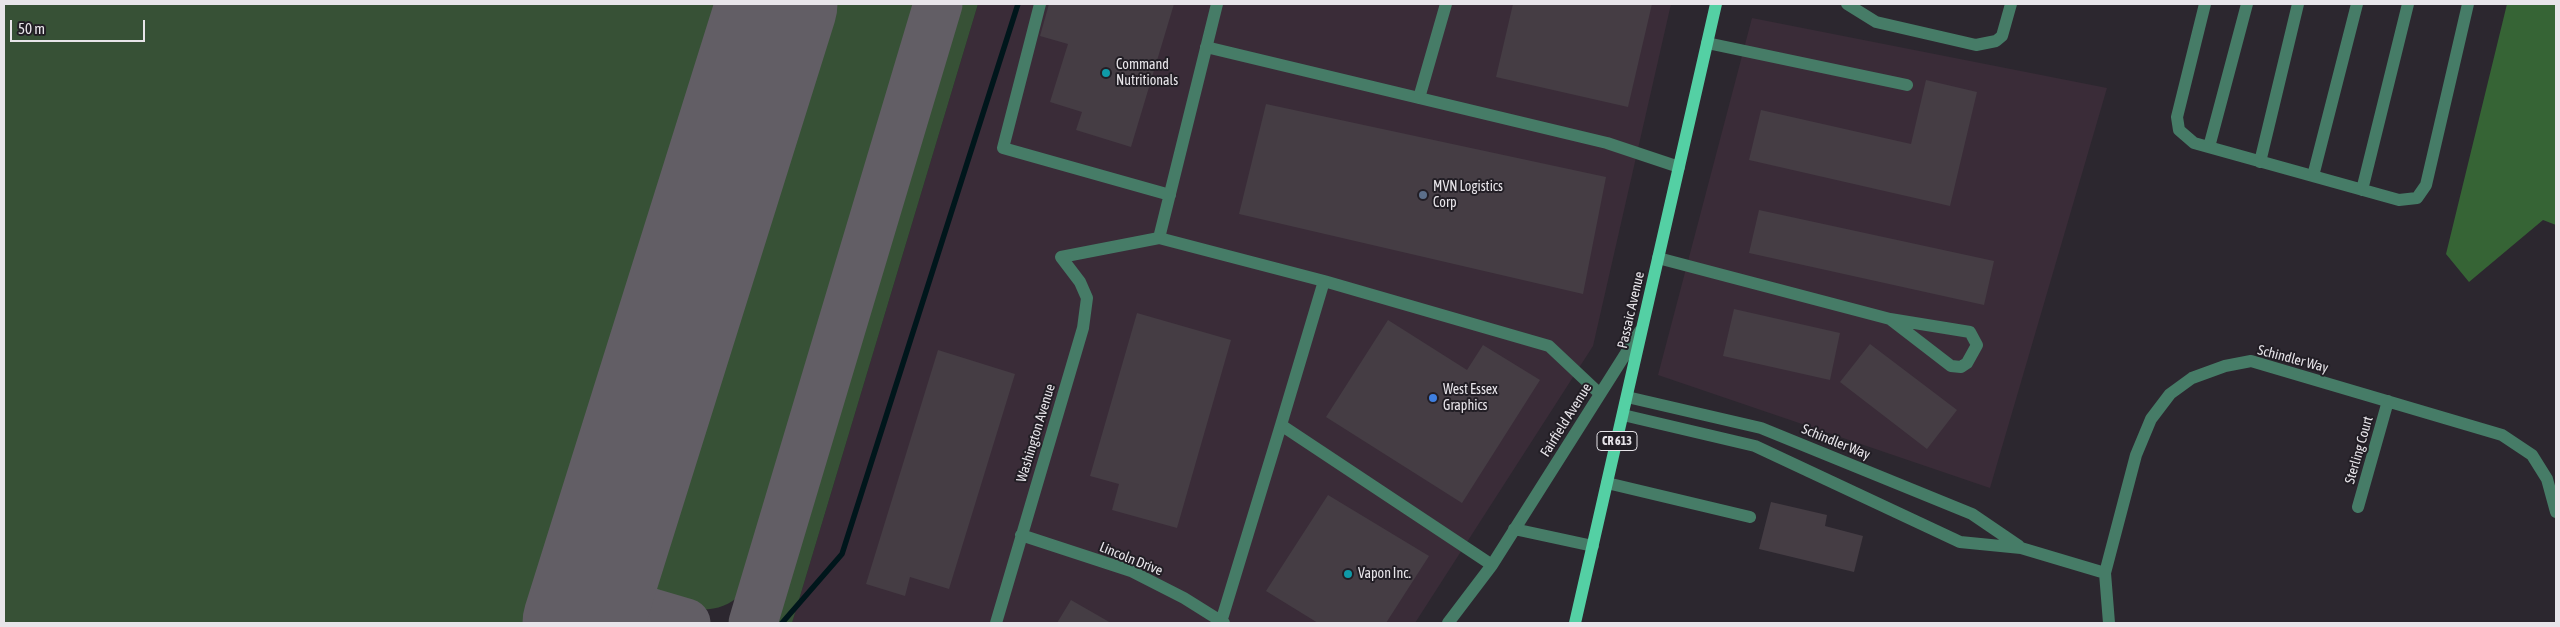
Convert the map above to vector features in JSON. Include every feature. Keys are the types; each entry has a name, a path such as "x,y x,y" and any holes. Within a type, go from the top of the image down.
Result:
{"main road":[{"name":"Passaic Avenue","path":"1575,623 1716,4"}],"street":[{"path":"1040,4 1003,148 1170,195"},
{"path":"1217,4 1159,238 1324,281 1549,346 1600,394"},
{"path":"1419,98 1446,4"},
{"path":"1847,4 1876,22 1976,45 1996,41 2002,36 2011,4"},
{"path":"2205,4 2177,117 2179,130 2194,143 2399,200 2417,198 2426,185 2468,4"},
{"path":"2209,147 2247,4"},
{"path":"2260,162 2298,4"},
{"path":"2312,176 2357,4"},
{"path":"2362,190 2408,4"},
{"path":"1707,43 1907,85"},
{"path":"1206,47 1607,143 1679,167"},
{"name":"Washington Avenue","path":"996,623 1083,328 1087,298 1080,282 1061,257 1159,238"},
{"path":"1658,258 1890,319 1970,332 1977,345 1967,363 1961,367 1950,366 1890,319"},
{"path":"1217,621 1281,425 1324,281"},
{"name":"Fairfield Avenue","path":"1448,623 1492,565 1643,327"},
{"name":"Schindler Way","path":"2108,623 2105,573 2136,455 2151,418 2170,394 2192,378 2225,366 2250,361 2502,435 2532,456 2547,479 2556,512"},
{"name":"Schindler Way","path":"1627,397 1761,428 1972,514 2021,548"},
{"name":"Sterling Court","path":"2358,507 2388,402"},
{"name":"Schindler Way","path":"1623,415 1755,446 1960,542 2021,548 2105,573"},
{"path":"1281,425 1492,565"},
{"path":"1606,483 1750,517"},
{"path":"1514,529 1593,546"},
{"name":"Lincoln Drive","path":"1021,535 1131,571 1184,598 1217,621"}],"shaded area":[{"path":"978,4 1671,4 1593,346 1415,623 792,623"},
{"path":"1752,18 2107,88 1990,488 1658,375"}],"green space":[{"path":"4,4 730,4 546,623 4,623"},
{"path":"802,4 921,4 747,583 741,594 722,606 712,609 690,608 669,600 647,583 642,574 640,564 641,540"},
{"path":"955,4 978,4 792,623 770,623"},
{"path":"2507,4 2556,4 2556,225 2543,220 2469,282 2446,254"}],"building":[{"name":"Command Nutritionals","path":"1049,4 1174,4 1131,147 1076,130 1082,112 1050,102 1068,44 1040,36"},
{"path":"1513,4 1652,4 1628,107 1496,77"},
{"path":"1926,80 1977,92 1950,206 1749,160 1761,110 1911,144"},
{"name":"MVN Logistics Corp","path":"1266,104 1606,177 1583,294 1239,214"},
{"path":"1759,210 1994,261 1984,305 1749,253"},
{"path":"1734,309 1840,333 1830,380 1723,356"},
{"path":"1137,313 1231,340 1177,528 1112,510 1119,484 1090,476"},
{"name":"West Essex Graphics","path":"1388,320 1467,370 1483,345 1540,380 1462,503 1326,417"},
{"path":"1870,344 1957,410 1927,449 1840,382"},
{"path":"938,350 1015,374 949,589 910,577 905,596 866,584"},
{"name":"Vapon Inc.","path":"1328,495 1429,556 1386,623 1318,623 1266,591"},
{"path":"1771,502 1827,515 1825,526 1863,536 1854,572 1759,549"},
{"path":"1071,600 1111,623 1057,623"}],"waterway":[{"path":"782,623 842,554 1018,4"}],"taxiway":[{"path":"753,623 938,4"},
{"path":"591,595 686,623"}],"runway":[{"path":"583,623 777,4"}],"place":[{"name":"Command Nutritionals","path":"1106,73"},
{"name":"MVN Logistics Corp","path":"1423,195"},
{"name":"West Essex Graphics","path":"1433,398"},
{"name":"Vapon Inc.","path":"1348,574"}]}
